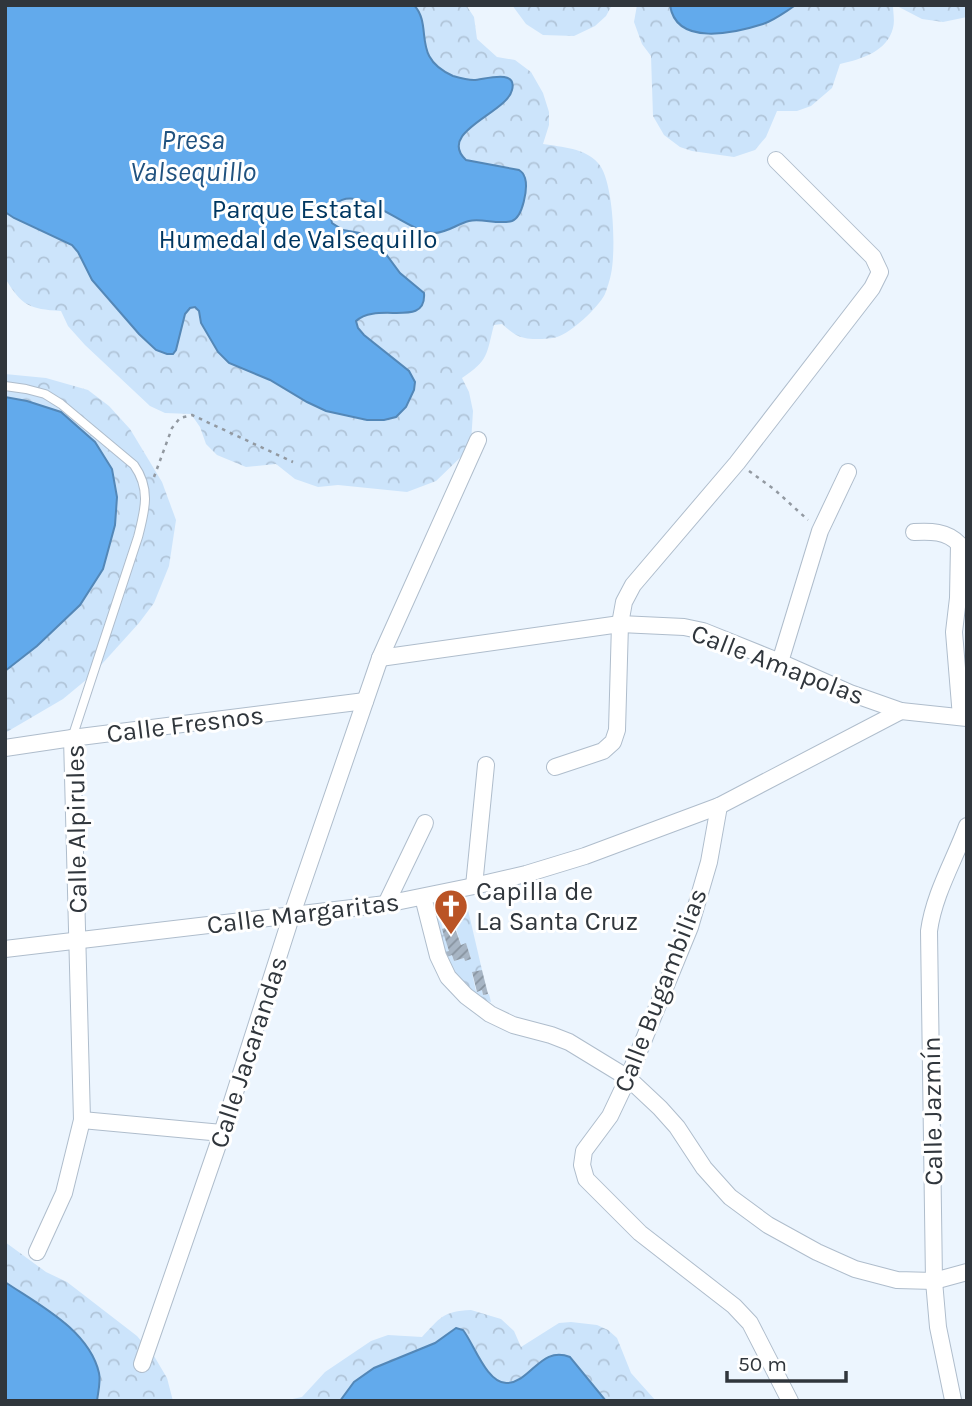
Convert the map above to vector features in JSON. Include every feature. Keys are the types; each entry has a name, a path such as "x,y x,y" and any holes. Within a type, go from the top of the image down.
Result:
{"street":[{"path":"555,767 603,751 613,742 617,730 620,624 624,602 633,585 737,463 872,289 880,272 873,257 776,160"},
{"name":"Calle Jacarandas","path":"142,1364 380,658 478,440"},
{"path":"780,662 820,531 848,472"},
{"path":"914,532 931,531 954,539 959,544 954,632 964,717"},
{"name":"Calle Amapolas","path":"380,658 620,624 684,627 703,631 850,694 901,711 964,717"},
{"name":"Calle Fresnos","path":"5,748 365,701"},
{"name":"Calle Margaritas","path":"5,949 386,904 526,874 585,856 719,806 901,711"},
{"name":"Calle Alpirules","path":"37,1252 64,1193 82,1120 72,738"},
{"path":"474,886 485,765"},
{"name":"Calle Bugambilias","path":"719,806 709,862 690,927 628,1078 610,1116 584,1151 582,1165 586,1179 640,1233 734,1307 750,1323 790,1401"},
{"path":"386,904 425,823"},
{"name":"Calle Jazmín","path":"953,1400 938,1327 934,1280 929,931 931,915 967,826"},
{"path":"423,897 438,956 448,977 466,996 490,1014 513,1025 569,1042 628,1078 677,1127 704,1168 730,1197 768,1225 855,1269 897,1280 934,1280 967,1272"},
{"path":"82,1120 222,1133"}],"lane":[{"path":"5,386 26,388 45,394 61,404 134,465 142,477 146,497"},
{"name":"Calle Alpirules","path":"72,738 138,537 146,497"}],"path":[{"path":"146,497 172,428 180,418 192,415 293,462"},
{"path":"737,463 775,490 820,531"}],"green space":[{"name":"Presa Valsequillo","path":"5,5 466,5 474,17 477,39 497,57 515,60 531,72 543,93 549,112 549,125 543,144 587,154 598,163 603,172 610,200 613,233 613,263 605,294 584,319 557,337 528,339 515,334 502,324 494,325 482,361 462,378 469,392 473,411 471,443 463,455 436,481 407,492 338,485 318,487 295,479 276,464 246,467 217,455 206,444 200,427 191,414 165,413 150,406 85,345 68,326 61,311 27,304 16,295 5,278"},
{"path":"512,5 612,5 606,16 595,26 574,36 543,35 526,24"},
{"path":"637,5 893,5 894,22 890,36 879,49 840,64 832,88 811,106 797,111 777,111 766,137 755,150 734,157 692,151 680,147 664,135 653,116 651,56 642,44 634,22"},
{"path":"895,5 967,5 967,17 943,22 922,19"},
{"path":"5,374 46,378 88,390 109,406 130,429 162,482 176,520 169,566 154,603 139,623 92,675 63,699 5,733"},
{"path":"465,897 482,970 472,973 476,991 482,990 483,995 489,994 491,1002 467,997 437,953 426,906 436,904 449,951 447,957 452,955 454,961 471,958 466,944 461,945 448,901"},
{"path":"5,1242 46,1272 67,1282 137,1336 154,1356 167,1378 173,1401 5,1401"},
{"path":"471,1310 501,1319 514,1331 521,1347 559,1323 597,1325 608,1330 617,1338 631,1373 656,1401 283,1401 302,1397 325,1372 371,1341 388,1335 422,1337 448,1314"}],"water":[{"name":"Presa Valsequillo","path":"5,5 414,5 420,14 427,51 440,68 453,76 466,79 510,79 512,90 507,98 466,132 460,140 459,150 466,160 523,173 525,195 519,214 512,221 469,221 434,233 411,226 357,199 346,199 336,204 332,210 332,223 343,230 365,234 377,242 400,273 424,293 423,304 418,310 376,313 356,321 364,335 409,371 415,382 406,407 396,417 367,420 326,411 270,380 229,363 218,352 195,307 185,314 173,354 156,350 92,280 72,245 5,212"},
{"path":"670,5 796,5 763,24 737,31 708,34 683,27 675,18"},
{"path":"5,397 61,412 95,442 112,469 117,497 115,525 103,569 80,605 37,646 5,671"},
{"path":"5,1282 61,1320 85,1344 99,1373 97,1401 5,1401"},
{"path":"456,1328 463,1330 487,1370 500,1382 515,1381 544,1360 560,1355 570,1357 606,1401 340,1401 354,1382 374,1368 435,1343"}],"building":[{"name":"Capilla de La Santa Cruz","path":"454,925 461,945 466,943 471,959 454,961 452,955 447,957 445,952 449,951 442,929"},
{"path":"482,970 488,994 483,995 482,990 477,992 472,972"}],"place":[{"name":"Capilla de La Santa Cruz","path":"451,936"}],"park label":[{"name":"Parque Estatal Humedal de Valsequillo","path":"298,224"}]}
